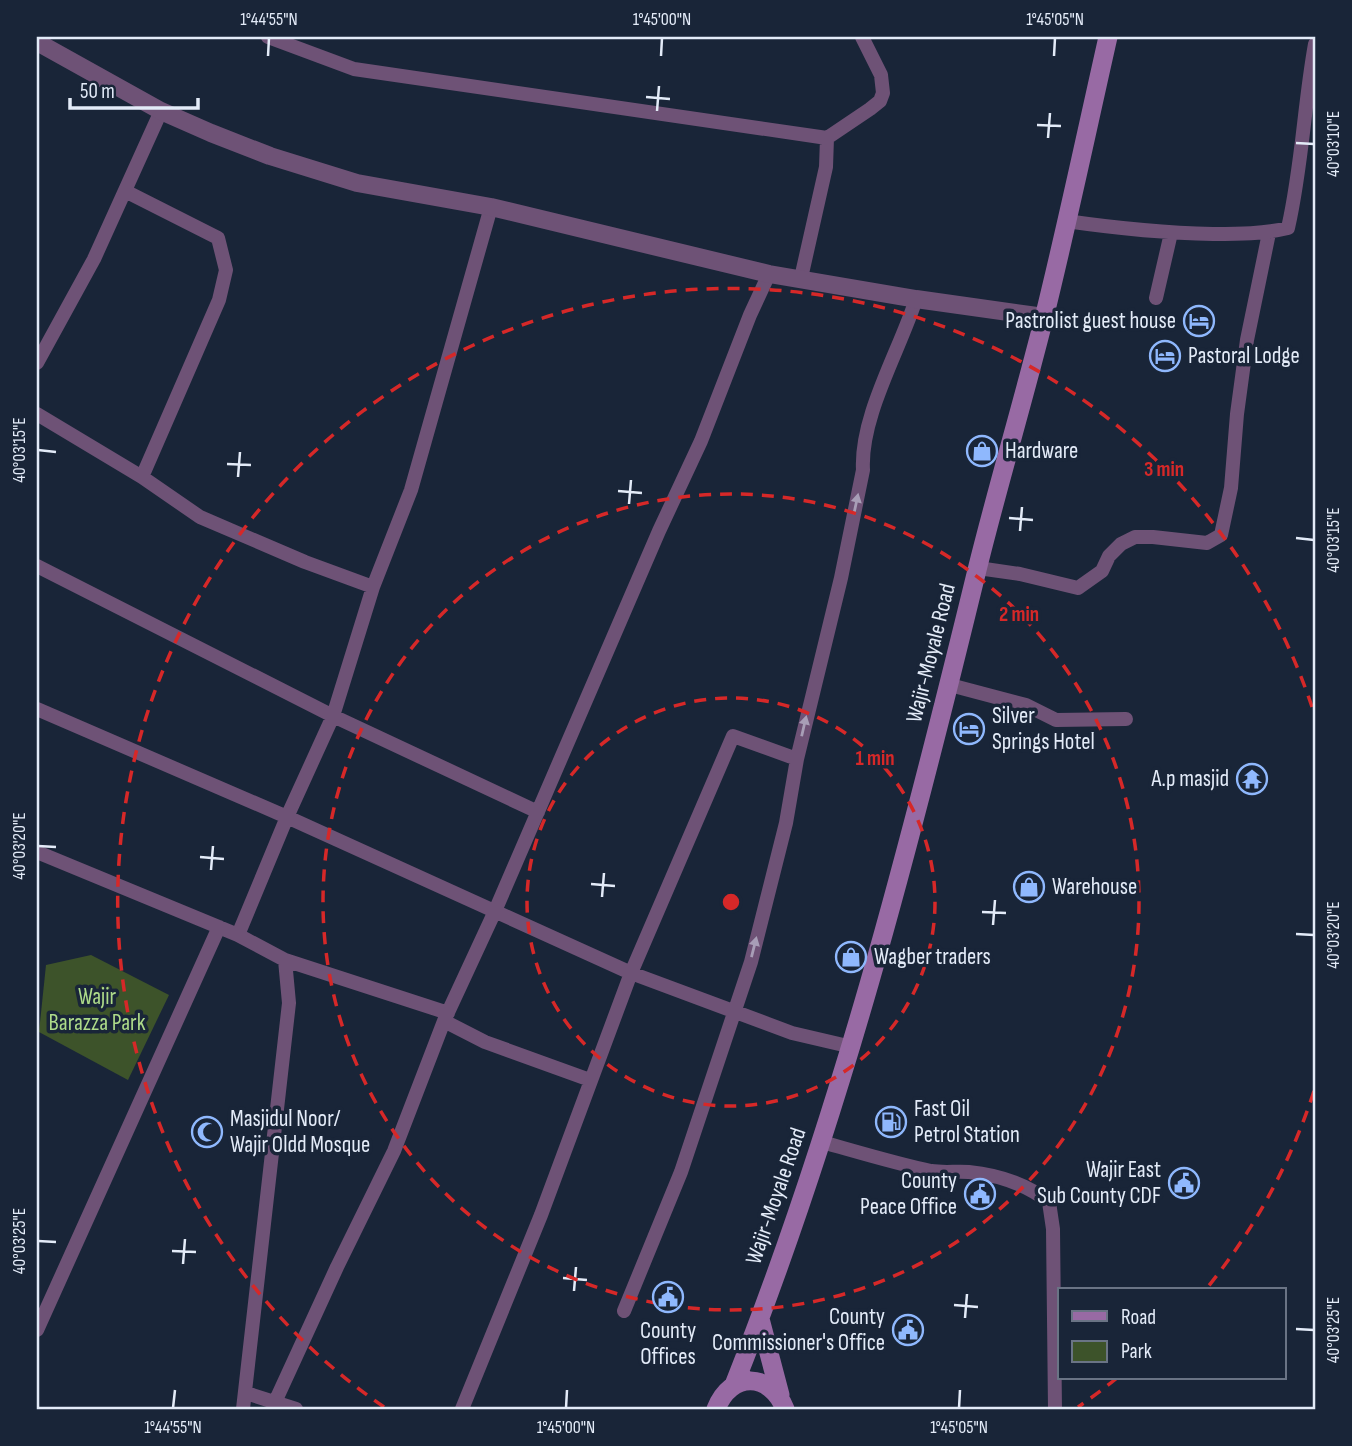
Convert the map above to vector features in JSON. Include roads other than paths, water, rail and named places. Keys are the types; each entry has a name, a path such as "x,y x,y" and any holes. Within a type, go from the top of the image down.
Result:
{"main road":[{"name":"Wajir-Moyale Road","path":"716,1409 722,1396 734,1385 760,1319 852,1047 950,685 1044,317 1108,37"},
{"path":"760,1319 783,1402"},
{"path":"734,1385 750,1381 761,1382 783,1402"}],"street":[{"path":"268,37 354,69 827,138 880,101 883,93 881,75 862,37"},
{"path":"37,42 161,111 270,156 356,183 491,207 769,274 1044,317"},
{"path":"1066,221 1171,233 1269,233 1288,228 1311,90 1315,44"},
{"path":"37,363 94,259 161,111"},
{"path":"801,278 826,167 827,138"},
{"path":"125,191 218,238 226,270 219,300 142,477"},
{"path":"238,935 333,716 373,587 411,490 491,207"},
{"path":"1156,298 1171,233"},
{"path":"978,568 1020,574 1078,588 1102,571 1109,556 1121,544 1135,537 1207,543 1221,535 1231,488 1247,340 1269,233"},
{"path":"275,1402 394,1151 446,1017 701,441 750,315 769,274"},
{"path":"624,1311 681,1172 751,962 786,823 797,759 841,578 863,470 865,438 888,366 916,299"},
{"path":"37,414 142,477 200,517 305,562 373,587"},
{"path":"37,566 333,716 538,812"},
{"path":"950,685 1026,705 1056,720 1126,719"},
{"path":"37,709 287,817 631,973 792,1033 852,1047"},
{"path":"462,1409 541,1215 631,973 733,736 797,759"},
{"path":"37,852 238,935 285,960 446,1017 485,1042 590,1080"},
{"path":"37,1330 219,928"},
{"path":"243,1409 289,1003 285,960"},
{"path":"822,1142 937,1172 970,1172 1009,1180 1032,1189 1049,1202 1053,1229 1055,1409"},
{"path":"246,1393 296,1409"}],"place":[{"name":"Pastrolist guest house","path":"1199,321"},
{"name":"Pastoral Lodge","path":"1165,356"},
{"name":"Hardware","path":"982,451"},
{"name":"Silver Springs Hotel","path":"969,729"},
{"name":"A.p masjid","path":"1252,779"},
{"name":"Warehouse","path":"1029,887"},
{"name":"Wagber traders","path":"851,957"},
{"name":"Fast Oil Petrol Station","path":"891,1122"},
{"name":"Masjidul Noor/ Wajir Oldd Mosque","path":"207,1132"},
{"name":"Wajir East Sub County CDF","path":"1184,1183"},
{"name":"County Peace Office","path":"980,1194"},
{"name":"County Offices","path":"668,1297"},
{"name":"County Commissioner's Office","path":"908,1330"}],"park label":[{"name":"Wajir Barazza Park","path":"97,1010"}]}
